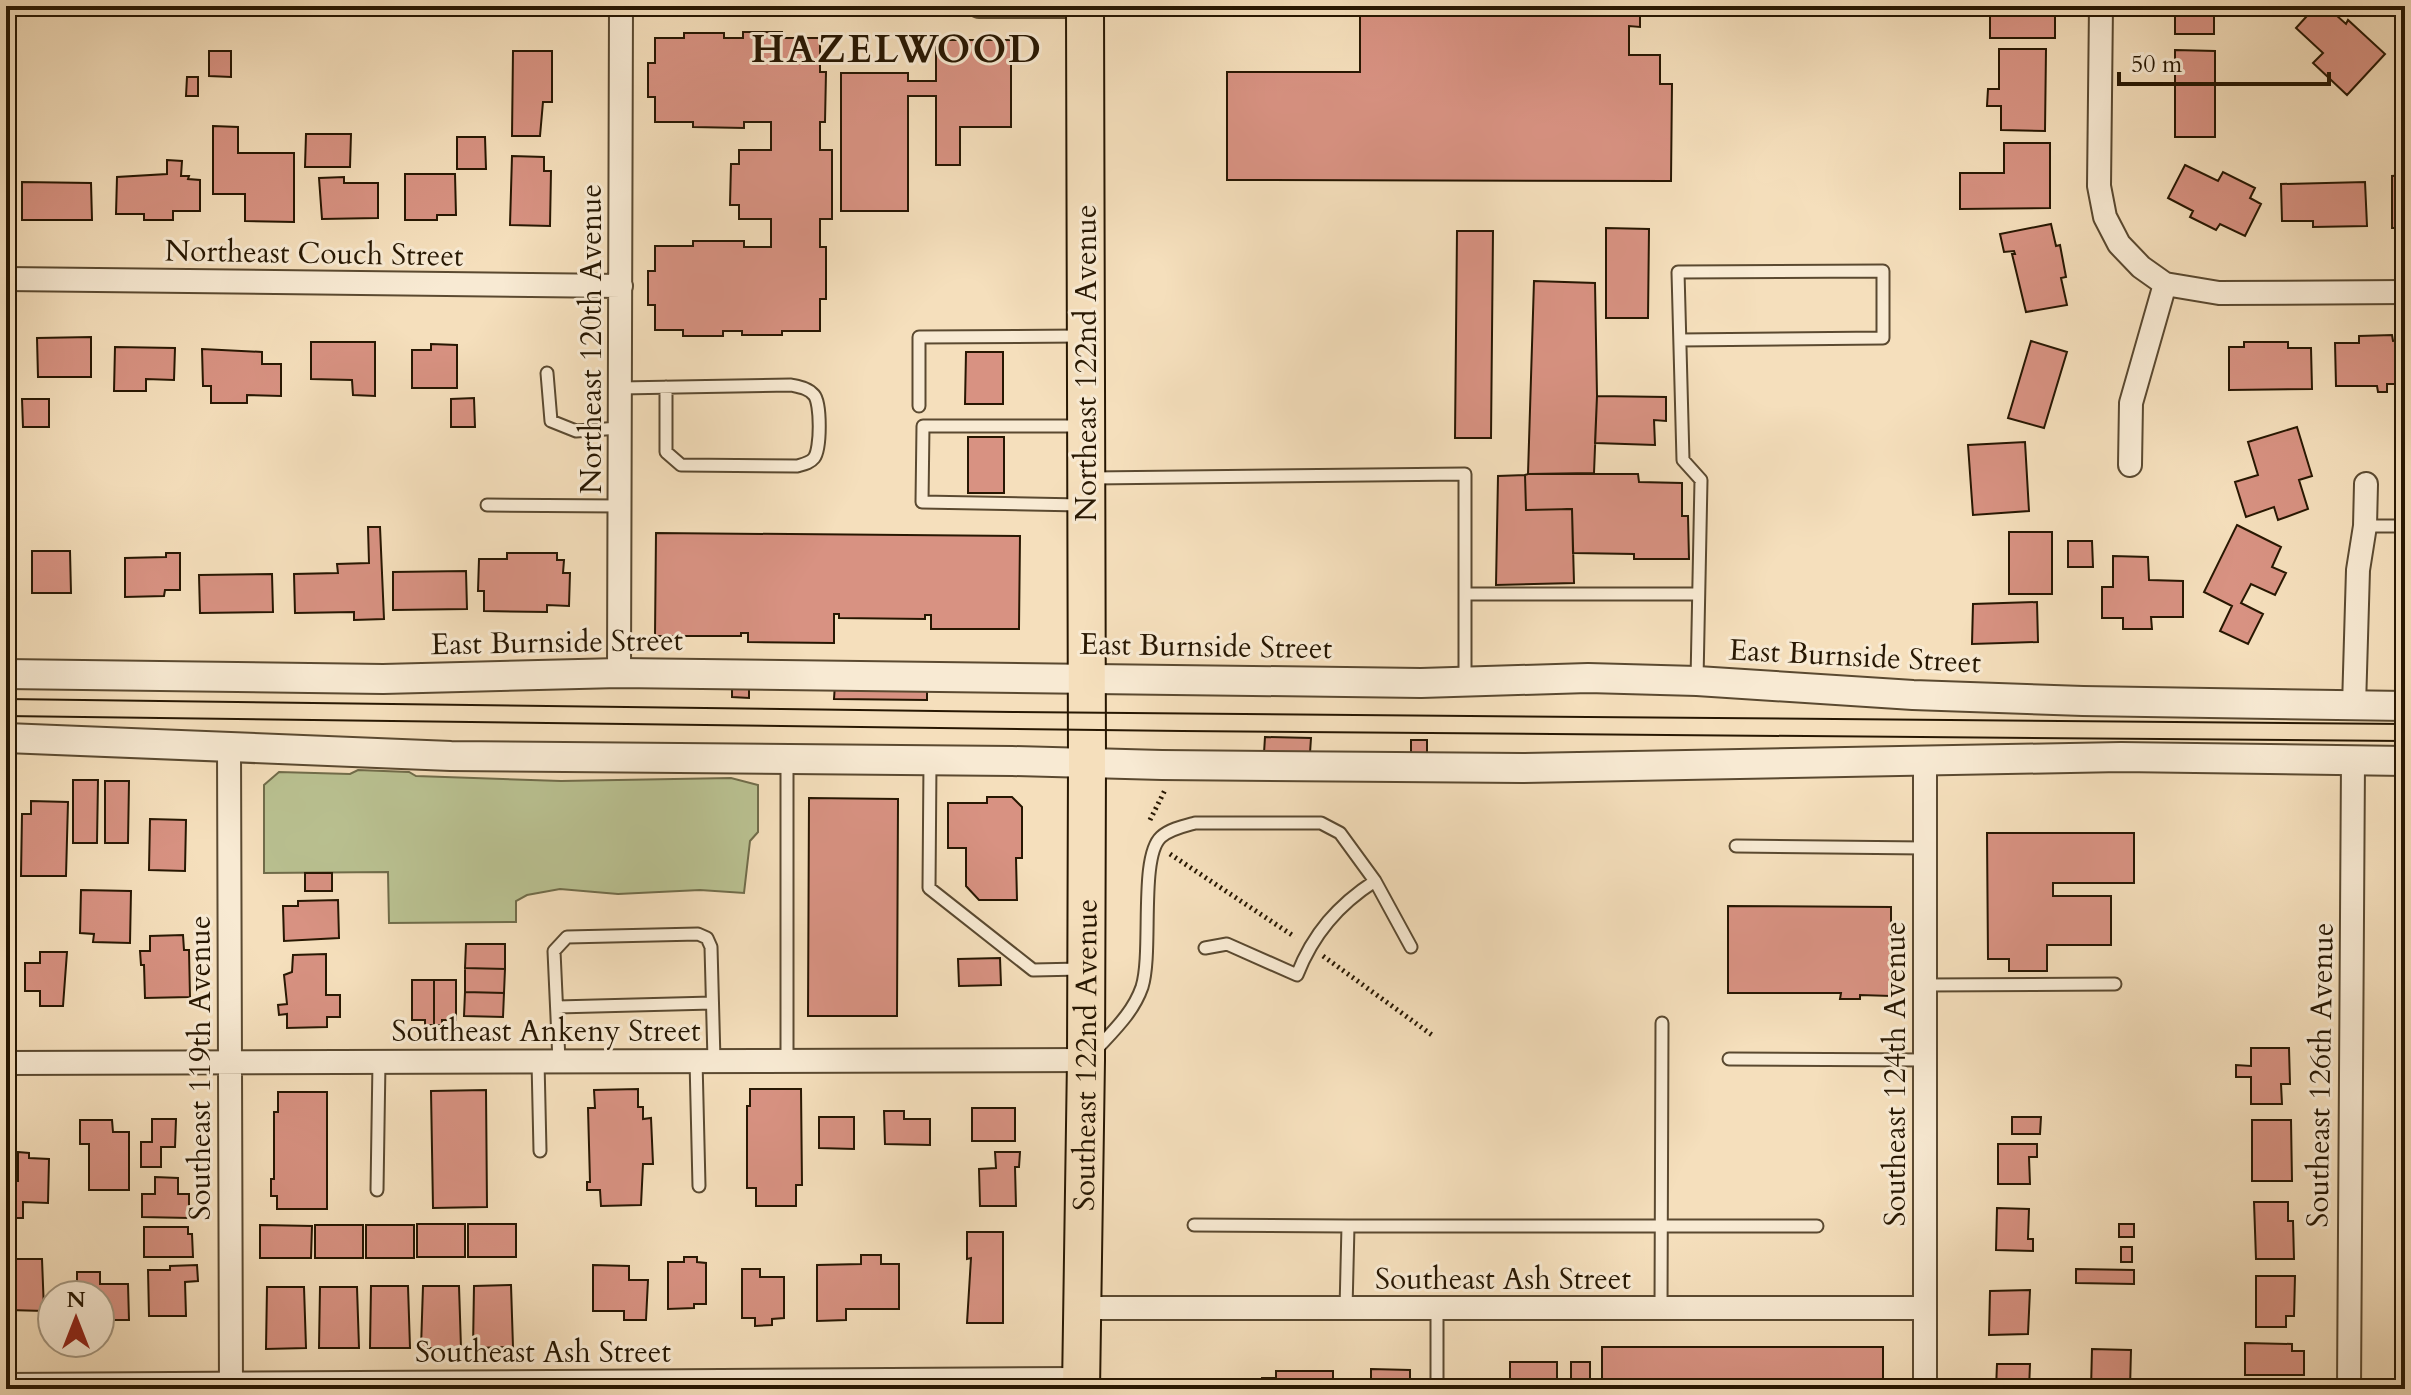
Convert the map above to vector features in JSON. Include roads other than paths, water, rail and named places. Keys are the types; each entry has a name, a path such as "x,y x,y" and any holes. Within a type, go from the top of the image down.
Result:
{"main road":[{"name":"Northeast 122nd Avenue","path":"1085,6 1087,720"},
{"name":"Southeast 122nd Avenue","path":"1081,1384 1087,720"}],"street":[{"name":"Northeast 120th Avenue","path":"619,673 621,6"},
{"path":"979,6 1085,6"},
{"path":"2101,6 2099,186 2105,217 2119,244 2141,267 2165,284 2219,293 2405,292"},
{"name":"Northeast Couch Street","path":"6,279 621,286"},
{"path":"2130,465 2131,403 2165,284"},
{"path":"2354,706 2358,570 2365,526 2366,484"},
{"name":"East Burnside Street","path":"6,674 383,679 619,673 1465,682 1588,678 1697,681 1929,695 2405,706"},
{"path":"6,738 451,756 1522,768 2121,757 2405,761"},
{"name":"Southeast 119th Avenue","path":"229,747 232,1386"},
{"name":"Southeast 124th Avenue","path":"1925,760 1925,1389"},
{"name":"Southeast 126th Avenue","path":"2349,1389 2353,761"},
{"name":"Southeast Ankeny Street","path":"6,1063 1086,1060"},
{"name":"Southeast Ash Street","path":"1081,1308 1924,1308"},
{"name":"Southeast Ash Street","path":"6,1385 1081,1384"}],"lane":[{"path":"1680,340 1883,338 1883,271 1678,272 1683,460 1701,480 1697,681"},
{"path":"919,406 919,337 1086,336"},
{"path":"547,373 551,421 576,431 620,428"},
{"path":"620,388 666,387 802,387 812,393 817,401 819,448 809,463 797,466 681,465 666,452 666,387"},
{"path":"1087,426 923,426 922,502 1465,474 1465,682"},
{"path":"487,505 620,506"},
{"path":"2365,526 2405,526"},
{"path":"1467,594 1698,594"},
{"path":"787,759 787,1060"},
{"path":"930,761 929,888 1033,970 1086,969"},
{"path":"1086,1060 1128,1015 1141,989 1148,954 1149,865 1156,844 1161,837 1195,823 1321,823 1340,833 1375,881 1411,947"},
{"path":"1736,846 1925,848"},
{"path":"1205,948 1227,944 1297,975 1310,947 1336,910 1375,881"},
{"path":"540,1151 557,1007 554,951 567,937 698,934 707,938 711,947 712,1003 705,1060 699,1186"},
{"path":"1925,985 2115,984"},
{"path":"557,1007 712,1003"},
{"path":"1661,1309 1662,1023"},
{"path":"1729,1059 1925,1060"},
{"path":"377,1190 379,1062"},
{"path":"1194,1225 1817,1226"},
{"path":"1346,1309 1348,1226"},
{"path":"1437,1309 1437,1389"}],"tram line":[{"path":"6,699 1013,712 2405,724"},
{"path":"6,716 1182,731 2405,741"}],"district":[{"name":"HAZELWOOD","path":"897,49"}]}
